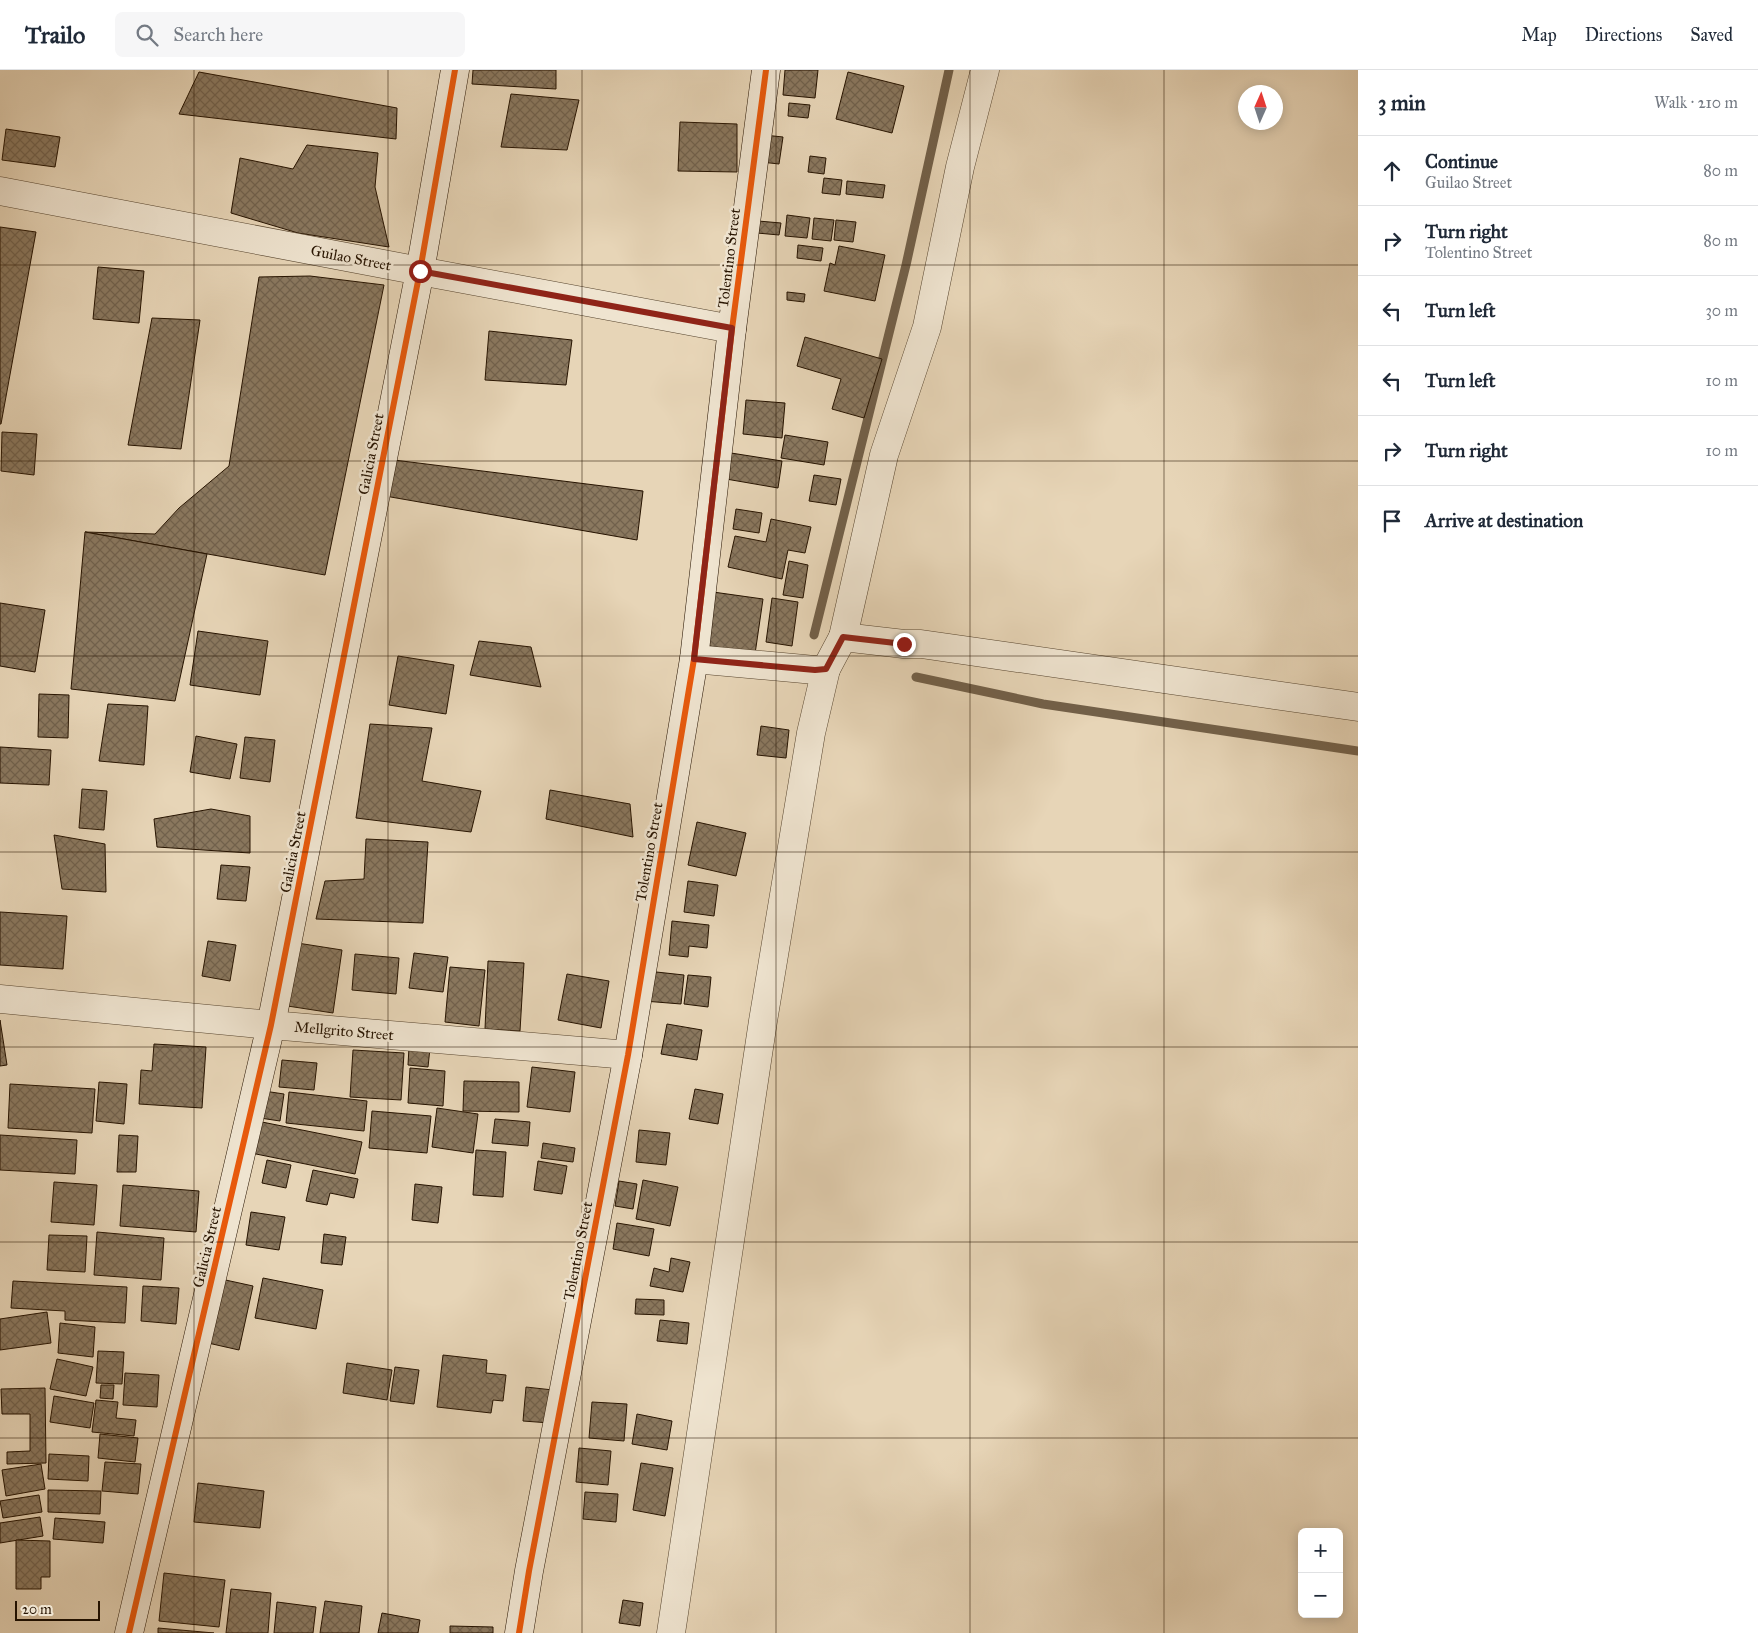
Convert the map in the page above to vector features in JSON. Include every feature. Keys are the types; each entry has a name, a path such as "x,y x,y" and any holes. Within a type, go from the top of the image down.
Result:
{"street":[{"name":"Galicia Street","path":"129,1633 271,1026 420,271 455,70"},
{"name":"Tolentino Street","path":"519,1633 529,1571 628,1055 694,659 732,328 766,70"},
{"path":"671,1633 763,1021 811,734 826,669 843,637 884,455 926,326 960,167 984,70"},
{"name":"Guilao Street","path":"0,192 732,328"},
{"path":"843,637 904,644 921,644 1358,707"},
{"path":"694,659 815,670 826,669"},
{"name":"Mellgrito Street","path":"0,999 271,1026 628,1055"}],"building":[{"path":"473,70 556,70 556,89 472,84"},
{"path":"785,70 818,70 815,98 783,95"},
{"path":"199,72 397,108 396,139 179,114"},
{"path":"848,72 904,86 892,133 836,119"},
{"path":"511,94 579,100 567,150 501,147"},
{"path":"789,103 810,105 808,118 788,116"},
{"path":"680,122 737,124 737,172 678,171"},
{"path":"6,129 60,137 55,167 2,160"},
{"path":"764,135 783,137 779,164 761,162"},
{"path":"307,145 378,153 375,187 389,247 298,233 231,213 240,158 293,169"},
{"path":"810,156 826,158 824,174 808,172"},
{"path":"824,178 842,180 840,195 822,193"},
{"path":"847,181 885,185 883,198 846,194"},
{"path":"787,215 810,218 807,238 785,236"},
{"path":"814,218 834,220 831,241 812,239"},
{"path":"836,220 856,222 853,242 834,240"},
{"path":"758,221 781,223 779,235 757,233"},
{"path":"0,227 36,232 1,424 0,424"},
{"path":"798,245 823,248 821,261 797,258"},
{"path":"839,246 885,255 875,301 824,291 830,263 835,265"},
{"path":"98,267 144,271 139,323 93,319"},
{"path":"310,276 384,285 325,575 85,532 155,534 179,508 229,466 259,277"},
{"path":"787,292 805,294 804,302 787,300"},
{"path":"152,318 200,320 181,449 128,445"},
{"path":"489,331 572,340 566,385 485,380"},
{"path":"805,337 882,359 864,418 832,409 841,379 797,366"},
{"path":"746,400 785,403 782,438 743,434"},
{"path":"2,432 37,434 34,475 1,471"},
{"path":"785,435 828,442 824,465 781,458"},
{"path":"731,453 782,461 778,488 726,479"},
{"path":"394,460 643,491 637,540 385,496"},
{"path":"814,475 841,479 836,505 809,501"},
{"path":"736,509 762,513 759,533 733,529"},
{"path":"771,519 811,527 805,553 788,550 782,579 728,567 735,536 766,542"},
{"path":"85,532 207,554 175,701 71,689"},
{"path":"789,561 808,565 803,598 783,595"},
{"path":"713,592 763,599 755,654 704,645"},
{"path":"772,598 798,602 792,646 766,642"},
{"path":"0,603 45,610 35,672 0,666"},
{"path":"198,631 268,641 260,695 190,685"},
{"path":"479,641 531,647 541,687 470,675"},
{"path":"398,656 454,665 446,714 389,705"},
{"path":"39,694 69,695 68,738 38,737"},
{"path":"108,704 148,706 144,765 99,761"},
{"path":"370,724 432,728 422,781 481,791 471,832 356,818"},
{"path":"761,726 789,730 786,758 757,755"},
{"path":"196,736 237,744 230,779 190,772"},
{"path":"245,737 275,740 270,782 240,778"},
{"path":"0,747 51,750 49,785 0,783"},
{"path":"82,789 107,791 104,830 79,828"},
{"path":"550,790 630,804 633,837 546,819"},
{"path":"211,809 250,816 250,853 157,847 154,819"},
{"path":"697,822 746,833 736,876 688,865"},
{"path":"54,835 105,844 106,892 62,889"},
{"path":"366,839 428,842 423,923 316,919 325,881 364,879"},
{"path":"221,865 250,867 246,901 217,899"},
{"path":"688,881 718,885 714,916 684,912"},
{"path":"0,912 67,916 63,969 0,965"},
{"path":"672,921 709,925 707,948 689,946 688,957 669,955"},
{"path":"208,941 236,945 230,981 202,976"},
{"path":"291,942 342,950 333,1013 281,1005"},
{"path":"414,953 448,957 443,992 409,988"},
{"path":"355,954 399,958 396,994 352,990"},
{"path":"488,961 524,963 520,1031 485,1029"},
{"path":"450,967 485,970 479,1026 445,1022"},
{"path":"647,971 684,975 681,1004 644,1001"},
{"path":"567,974 609,981 601,1028 558,1020"},
{"path":"688,975 711,977 708,1007 684,1004"},
{"path":"0,1020 7,1065 0,1066"},
{"path":"667,1024 702,1030 697,1060 661,1054"},
{"path":"154,1044 206,1047 202,1108 139,1104 141,1070 152,1071"},
{"path":"409,1047 430,1048 428,1067 408,1065"},
{"path":"353,1050 404,1053 401,1100 350,1097"},
{"path":"282,1060 317,1063 314,1090 279,1087"},
{"path":"532,1067 575,1072 570,1112 527,1107"},
{"path":"410,1068 445,1071 443,1106 408,1103"},
{"path":"464,1081 519,1082 519,1112 463,1111"},
{"path":"99,1082 127,1084 124,1124 96,1121"},
{"path":"10,1084 95,1089 92,1133 8,1128"},
{"path":"695,1089 723,1094 718,1124 689,1119"},
{"path":"264,1091 284,1094 280,1121 260,1118"},
{"path":"289,1092 367,1101 364,1131 286,1123"},
{"path":"437,1108 478,1114 473,1153 432,1147"},
{"path":"372,1111 431,1116 427,1153 369,1148"},
{"path":"495,1119 530,1122 528,1146 492,1143"},
{"path":"257,1121 362,1142 355,1174 251,1153"},
{"path":"639,1130 670,1133 666,1165 636,1162"},
{"path":"0,1135 77,1140 75,1174 0,1170"},
{"path":"119,1135 138,1136 136,1172 117,1172"},
{"path":"543,1143 575,1148 573,1162 541,1158"},
{"path":"476,1150 506,1152 503,1197 473,1195"},
{"path":"267,1160 291,1165 286,1188 262,1183"},
{"path":"538,1161 567,1166 562,1194 534,1190"},
{"path":"313,1170 358,1179 354,1198 330,1193 327,1205 306,1201"},
{"path":"643,1180 678,1187 670,1226 636,1219"},
{"path":"619,1181 637,1184 633,1209 615,1206"},
{"path":"54,1182 97,1185 94,1225 51,1222"},
{"path":"415,1184 442,1187 438,1223 412,1220"},
{"path":"123,1185 199,1191 196,1232 120,1226"},
{"path":"251,1212 285,1217 279,1250 246,1245"},
{"path":"617,1223 654,1229 649,1256 613,1249"},
{"path":"97,1232 164,1238 161,1280 94,1275"},
{"path":"324,1234 346,1237 342,1265 321,1263"},
{"path":"49,1235 87,1236 85,1272 47,1270"},
{"path":"671,1258 690,1262 683,1292 650,1286 654,1268 669,1272"},
{"path":"263,1278 323,1290 316,1329 255,1318"},
{"path":"221,1279 253,1286 239,1350 208,1343"},
{"path":"13,1281 127,1287 125,1323 65,1320 65,1311 11,1308"},
{"path":"143,1286 179,1288 176,1324 141,1321"},
{"path":"636,1299 664,1300 664,1315 635,1314"},
{"path":"47,1312 51,1343 0,1350 0,1319"},
{"path":"660,1320 689,1323 687,1344 657,1341"},
{"path":"60,1323 95,1327 93,1357 58,1353"},
{"path":"98,1351 124,1352 122,1384 96,1383"},
{"path":"443,1355 487,1360 486,1373 506,1375 503,1401 493,1400 491,1413 437,1407"},
{"path":"57,1359 93,1367 86,1396 50,1389"},
{"path":"347,1363 392,1370 387,1400 343,1393"},
{"path":"395,1367 419,1370 414,1404 390,1401"},
{"path":"125,1373 159,1375 157,1407 123,1405"},
{"path":"101,1385 114,1385 113,1399 100,1398"},
{"path":"526,1387 553,1390 550,1423 523,1421"},
{"path":"45,1388 46,1463 7,1464 7,1452 30,1451 30,1414 2,1414 1,1389"},
{"path":"54,1396 94,1403 90,1428 50,1422"},
{"path":"96,1400 118,1402 116,1418 136,1420 134,1436 92,1432"},
{"path":"592,1402 627,1404 624,1441 589,1438"},
{"path":"637,1414 672,1421 667,1450 632,1444"},
{"path":"100,1434 138,1438 135,1462 98,1458"},
{"path":"579,1448 611,1451 608,1485 576,1482"},
{"path":"49,1454 89,1456 88,1481 48,1479"},
{"path":"105,1462 141,1464 138,1494 102,1491"},
{"path":"641,1463 673,1468 665,1516 633,1510"},
{"path":"41,1464 45,1489 6,1496 2,1470"},
{"path":"198,1483 264,1491 260,1528 194,1522"},
{"path":"48,1490 101,1491 100,1514 48,1512"},
{"path":"585,1492 618,1494 616,1522 583,1519"},
{"path":"39,1495 42,1512 3,1518 0,1501"},
{"path":"40,1517 43,1536 0,1543 0,1523"},
{"path":"55,1518 105,1522 103,1543 53,1539"},
{"path":"16,1540 50,1541 50,1577 41,1577 41,1589 16,1589"},
{"path":"164,1573 225,1580 219,1627 159,1621"},
{"path":"231,1589 271,1593 268,1633 226,1633"},
{"path":"623,1600 643,1603 640,1626 619,1623"},
{"path":"325,1601 362,1606 359,1633 320,1633"},
{"path":"277,1602 316,1607 313,1633 274,1633"},
{"path":"382,1613 420,1620 418,1633 378,1633"},
{"path":"450,1626 493,1627 493,1633 450,1633"},
{"path":"158,1628 214,1633 158,1633"}],"waterway":[{"path":"814,635 906,265 949,70"},
{"path":"916,677 1043,704 1358,751"}],"cycle path":[{"path":"129,1633 271,1025 420,271 455,70"},
{"path":"519,1633 529,1571 628,1055 694,659 732,329 766,70"}],"route":[{"path":"420,271 732,328 694,659 815,670 826,669 843,637 904,644"}]}
